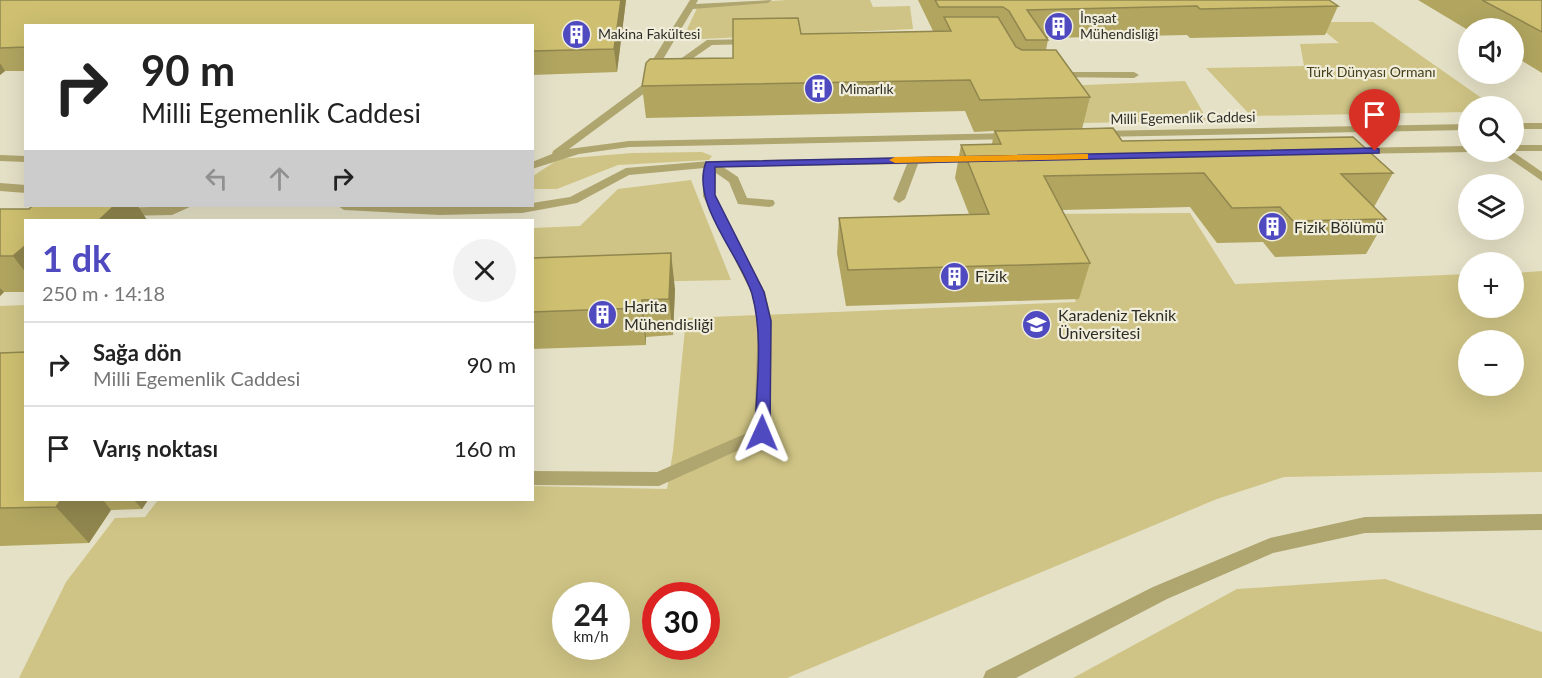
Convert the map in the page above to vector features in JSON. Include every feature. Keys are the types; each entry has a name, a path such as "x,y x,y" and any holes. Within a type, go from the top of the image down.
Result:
{"street":[{"path":"646,87 657,61 692,4 768,0"},
{"path":"534,165 551,157 710,42 768,42"},
{"path":"1040,75 1134,75"},
{"path":"1524,126 1542,126"},
{"name":"Milli Egemenlik Caddesi","path":"1085,135 1458,127"},
{"path":"588,130 629,144"},
{"path":"551,157 588,148 629,144 1026,136"},
{"path":"710,164 754,142"},
{"path":"1524,148 1542,148"},
{"path":"1340,152 1458,149"},
{"path":"0,158 24,159"},
{"path":"363,207 440,211 538,207 573,200 626,172 710,164 996,158"},
{"path":"899,199 914,160"},
{"path":"1520,162 1542,177"},
{"path":"710,164 734,180 742,201 769,203"},
{"path":"534,478 659,479 762,433 765,321 758,292 709,195 710,164"},
{"path":"0,187 24,189"},
{"path":"110,213 172,211 183,207"},
{"path":"994,678 1160,593 1270,546 1365,525 1542,522"}],"shaded area":[{"name":"Karadeniz Teknik Üniversitesi","path":"0,0 1542,0 1542,678 0,678"}],"green space":[{"path":"786,0 870,0 873,7 910,6 913,29 682,40 698,6"},
{"name":"Türk Dünyası Ormanı","path":"1313,22 1373,22 1458,82 1458,84 1479,96 1458,96 1458,112 1251,116 1206,68 1304,66 1300,44 1339,43"},
{"path":"1185,81 1208,121 1078,123 1059,86"},
{"path":"702,152 712,156 709,160 618,165 557,189 534,189 534,175 559,159 632,153"},
{"path":"691,180 731,280 534,284 534,228 580,226 618,189"},
{"path":"1190,213 1235,284 1458,274 1458,318 1524,318 1524,272 1542,271 1542,472 1284,477 1217,499 787,678 19,678 66,582 115,518 145,517 157,501 534,501 534,486 667,489 686,318 1076,302 1034,214"},
{"path":"24,305 24,367 0,368 0,306"},
{"path":"1385,579 1542,632 1542,678 1073,678 1237,589"}],"building":[{"path":"0,0 621,0 614,49 534,51 534,24 24,24 24,47 0,48"},
{"path":"935,0 1329,0 1338,6 1200,9 1197,6 1027,10 1048,40 1026,40 1009,11 1003,7 939,7"},
{"path":"1482,0 1542,0 1542,32 1524,22 1524,18 1516,18"},
{"path":"944,17 998,17 1016,47 1022,50 1056,50 1090,97 980,100 970,80 642,86 646,63 650,59 733,58 733,19 798,18 801,34 951,31"},
{"path":"1113,128 1122,141 1353,137 1393,173 1341,174 1386,219 1293,221 1280,207 1232,208 1204,173 1044,176 1090,263 848,270 839,218 989,214 961,145 1001,144 995,131"},
{"path":"31,207 113,207 100,219 24,219 24,247 13,256 0,256 0,209 29,209"},
{"path":"671,253 669,299 642,300 641,308 534,312 534,258"},
{"path":"24,352 24,501 60,501 56,507 0,508 0,353"}],"slow traffic":[{"path":"895,160 1084,157"}],"place":[{"name":"İnşaat Mühendisliği","path":"1059,26"},
{"name":"Makina Fakültesi","path":"577,34"},
{"name":"Mimarlık","path":"819,89"},
{"name":"Fizik Bölümü","path":"1273,227"},
{"name":"Fizik","path":"954,276"},
{"name":"Harita Mühendisliği","path":"603,315"},
{"name":"Karadeniz Teknik Üniversitesi","path":"1037,324"}],"route":[{"path":"762,433 765,321 758,292 709,195 710,164 1375,151"}]}
